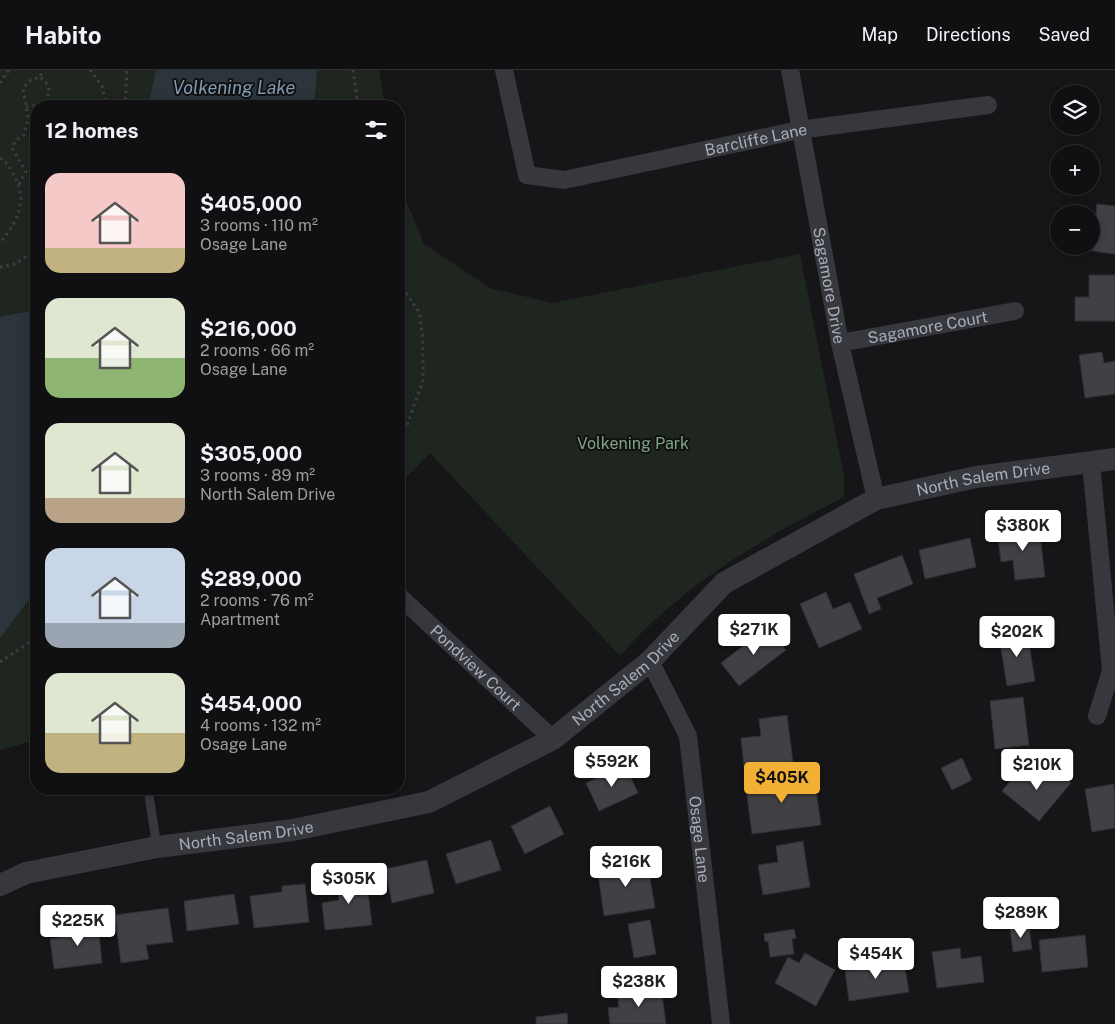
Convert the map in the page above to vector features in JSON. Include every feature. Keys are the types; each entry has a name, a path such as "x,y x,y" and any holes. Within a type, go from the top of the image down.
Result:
{"street":[{"name":"Barcliffe Lane","path":"504,70 527,175 564,180 800,130 988,105"},
{"name":"Sagamore Drive","path":"790,70 840,343 876,500"},
{"name":"Sagamore Court","path":"840,343 1015,311"},
{"name":"North Salem Drive","path":"0,885 26,873 157,847 292,830 429,802 552,739 650,661 724,583 876,500 976,477 1115,459"},
{"path":"1092,463 1111,671 1098,716"},
{"name":"Pondview Court","path":"405,602 552,739"},
{"name":"Osage Lane","path":"650,661 688,736 721,1024"}],"lane":[{"path":"149,795 157,847"}],"path":[{"path":"0,83 9,70"},
{"path":"19,184 26,172 12,148 16,140 24,135 28,118 23,88 31,80 40,77 43,70"},
{"path":"90,70 102,86 105,100"},
{"path":"125,100 127,70"},
{"path":"353,70 357,100"},
{"path":"40,77 48,83 50,91 46,100"},
{"path":"26,107 30,106"},
{"path":"0,158 6,162 19,184 22,204 9,232 0,243"},
{"path":"0,267 15,264 30,254"},
{"path":"405,291 419,312 423,339 423,381 405,429"},
{"path":"0,662 30,642"}],"green space":[{"path":"0,70 379,70 384,100 30,100 30,742 0,750"},
{"name":"Volkening Park","path":"405,198 424,244 490,288 552,303 800,254 844,476 844,497 753,547 696,585 644,630 620,656 430,453 405,479"}],"water":[{"name":"Volkening Lake","path":"156,70 317,70 314,100 149,100"},
{"path":"30,311 30,598 0,638 0,317"}],"building":[{"path":"1097,204 1115,206 1115,254 1100,252 1100,205"},
{"path":"1089,275 1115,275 1115,321 1075,321 1075,297 1089,297"},
{"path":"1102,352 1104,363 1115,361 1115,394 1085,398 1079,355"},
{"path":"1039,526 1045,577 1015,580 1013,560 1001,562 997,531"},
{"path":"970,538 976,567 925,579 919,550"},
{"path":"902,555 913,584 877,598 881,609 869,614 854,574"},
{"path":"826,592 833,609 850,602 862,629 819,648 800,604"},
{"path":"768,627 786,650 739,686 721,663"},
{"path":"1027,631 1035,681 1007,686 999,636"},
{"path":"1023,697 1029,745 995,749 990,701"},
{"path":"787,715 793,762 744,768 741,738 761,736 759,719"},
{"path":"962,758 972,780 952,790 941,768"},
{"path":"1047,763 1071,783 1039,821 1002,791 1020,769 1034,780"},
{"path":"625,765 638,793 599,811 586,783"},
{"path":"796,774 797,786 815,783 821,825 752,834 745,781"},
{"path":"1114,784 1115,828 1092,832 1085,789"},
{"path":"550,806 564,834 525,854 511,826"},
{"path":"491,840 501,870 456,884 446,854"},
{"path":"803,841 810,887 763,895 758,865 778,862 776,846"},
{"path":"647,859 655,908 604,916 597,867"},
{"path":"427,860 434,893 392,903 385,869"},
{"path":"366,876 372,925 325,930 322,903 339,900 336,880"},
{"path":"305,884 309,922 254,928 250,896 282,892 282,886"},
{"path":"234,894 239,924 187,931 184,901"},
{"path":"168,908 173,942 146,945 149,959 121,963 115,915"},
{"path":"650,920 656,954 634,958 628,924"},
{"path":"98,922 102,963 54,969 50,939 69,936 68,926"},
{"path":"1029,926 1032,949 1013,952 1010,929"},
{"path":"794,929 796,938 792,939 794,954 770,957 768,941 765,942 764,934"},
{"path":"1085,935 1088,967 1042,972 1039,940"},
{"path":"960,948 961,959 981,956 984,982 937,988 932,952"},
{"path":"805,953 835,970 816,1006 775,983 788,957 799,963"},
{"path":"880,956 881,966 904,962 909,992 849,1001 845,971 862,968 861,959"},
{"path":"661,987 666,1024 610,1024 608,1008 619,1007 617,993"},
{"path":"567,1013 568,1024 536,1024 536,1017"}]}
